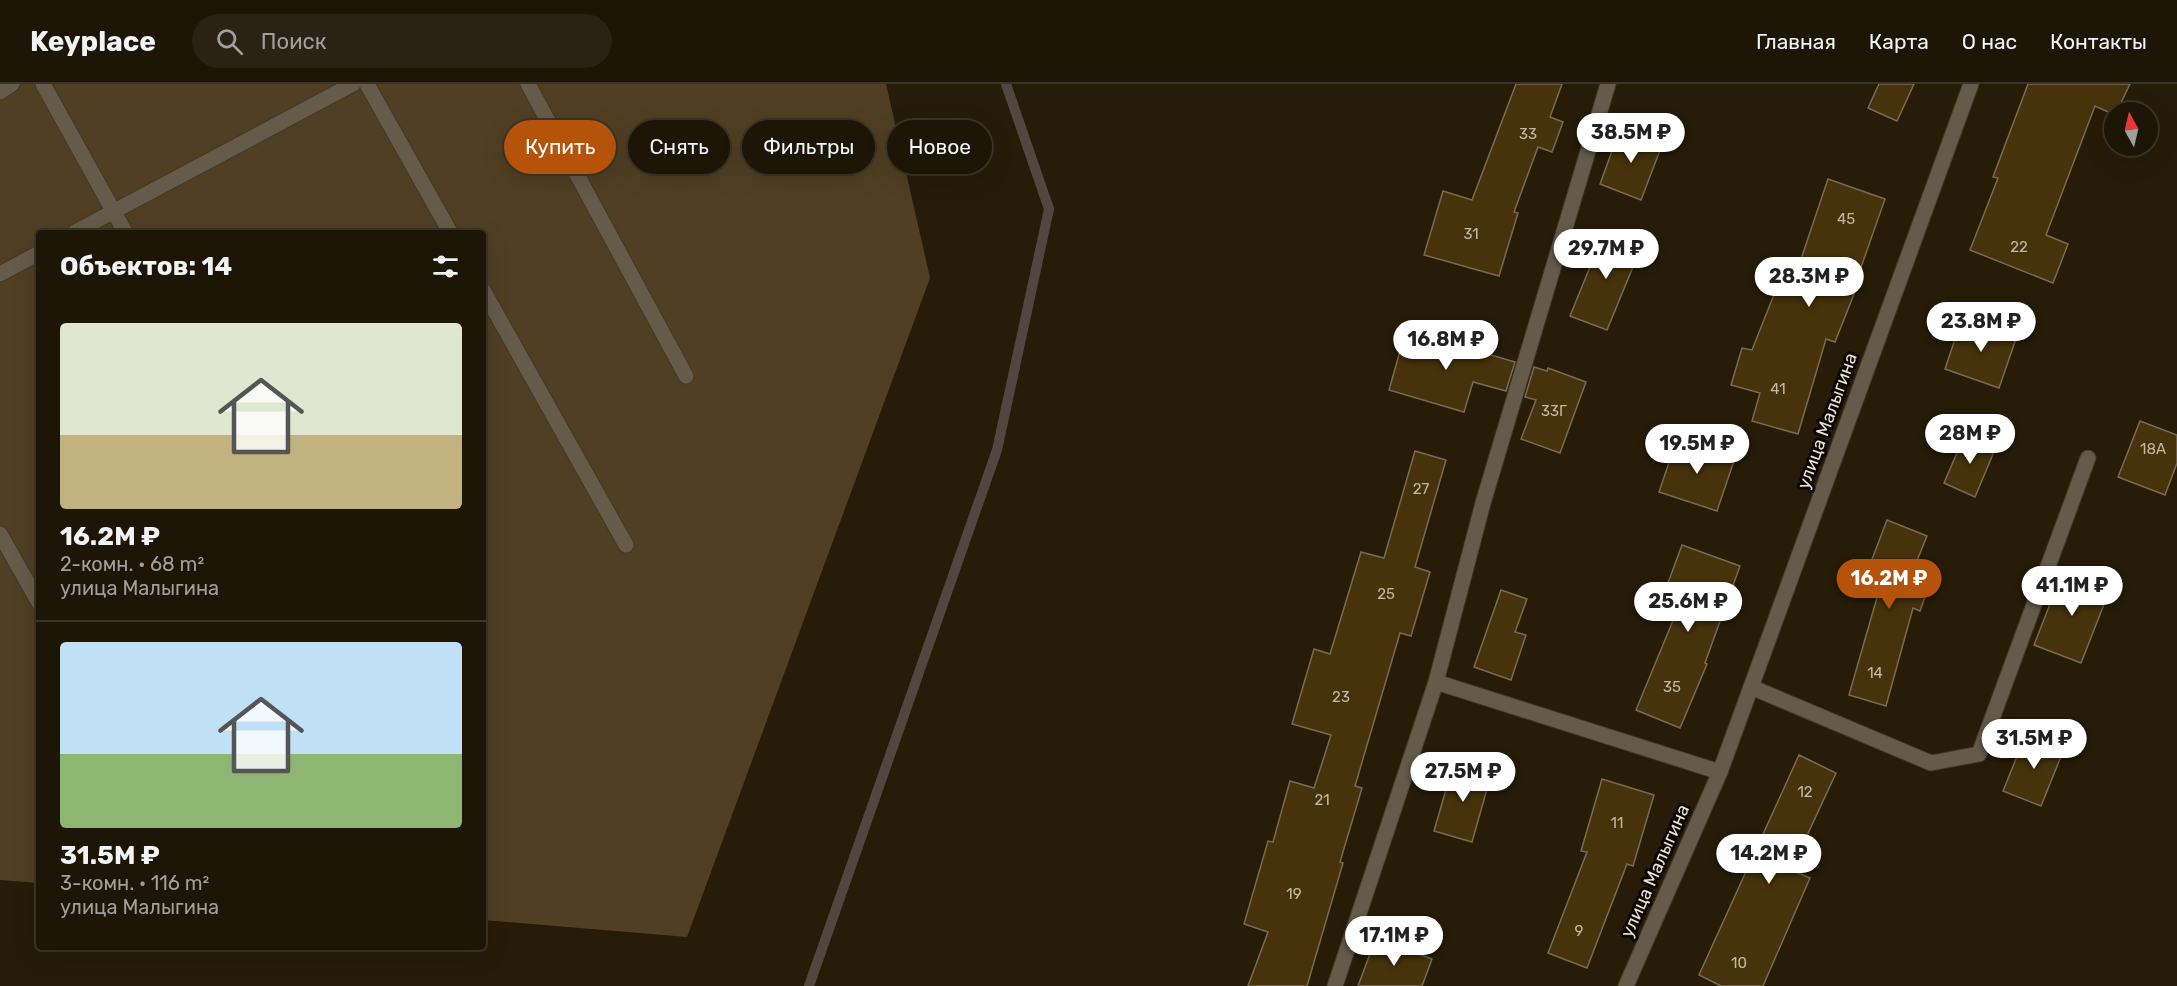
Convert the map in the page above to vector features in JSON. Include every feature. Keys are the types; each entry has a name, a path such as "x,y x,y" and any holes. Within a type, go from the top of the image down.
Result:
{"street":[{"path":"0,92 12,84"},
{"path":"43,84 124,230"},
{"path":"79,230 353,84"},
{"path":"367,84 449,230"},
{"path":"528,84 686,376"},
{"path":"1335,986 1436,682 1482,503 1608,84"},
{"name":"улица Малыгина","path":"1626,986 1720,772 1971,84"},
{"path":"0,274 36,255"},
{"path":"486,295 626,545"},
{"path":"1751,687 1931,763 1979,754 2088,458"},
{"path":"0,534 36,598"},
{"path":"1436,682 1720,772"}],"shaded area":[{"path":"0,84 886,84 894,120 887,120 887,174 906,174 930,278 687,937 486,920 486,230 36,230 36,883 0,880"}],"building":[{"path":"1516,84 1562,84 1550,117 1563,122 1552,152 1538,147 1514,212 1518,213 1499,276 1424,255 1443,191 1472,200"},
{"path":"1879,84 1914,84 1897,121 1868,108"},
{"path":"2028,84 2130,84 2121,102 2104,102 2104,110 2095,106 2046,235 2068,244 2053,283 1970,250 1998,178 1993,177"},
{"path":"1620,129 1662,145 1641,200 1600,184"},
{"path":"1828,179 1885,199 1852,293 1854,294 1835,342 1826,339 1798,434 1752,421 1760,393 1731,385 1742,348 1752,350 1785,267 1797,271"},
{"path":"1605,230 1642,245 1607,330 1570,316"},
{"path":"1962,318 2017,336 1999,388 1945,369"},
{"path":"1406,330 1515,362 1506,391 1473,382 1464,412 1389,390"},
{"path":"1534,367 1547,371 1548,368 1586,382 1560,453 1521,439 1536,400 1525,397"},
{"path":"2140,421 2177,435 2177,463 2165,495 2118,477"},
{"path":"1965,434 1996,447 1975,497 1944,483"},
{"path":"1677,439 1735,458 1717,511 1659,492"},
{"path":"1415,451 1446,460 1415,567 1430,572 1411,636 1400,633 1355,786 1362,788 1307,986 1248,986 1268,932 1244,924 1268,841 1273,842 1290,781 1314,788 1331,735 1292,724 1314,649 1330,654 1361,552 1384,558"},
{"path":"1887,520 1927,536 1910,578 1929,586 1920,611 1913,608 1886,706 1849,695 1878,594 1861,588"},
{"path":"1682,545 1740,566 1705,663 1707,664 1680,728 1636,710 1679,606 1662,599"},
{"path":"2063,571 2110,589 2081,663 2034,645"},
{"path":"1501,590 1527,599 1515,632 1526,635 1511,680 1474,667"},
{"path":"2026,734 2064,749 2041,806 2003,791"},
{"path":"1799,755 1836,773 1791,870 1810,878 1763,986 1721,986 1699,975"},
{"path":"1453,765 1491,775 1472,842 1434,831"},
{"path":"1602,779 1654,795 1633,866 1627,864 1587,968 1548,953 1587,852 1581,851"},
{"path":"1376,938 1432,959 1422,986 1358,986"}],"waterway":[{"path":"809,986 997,450 1049,209 1006,84"}]}
